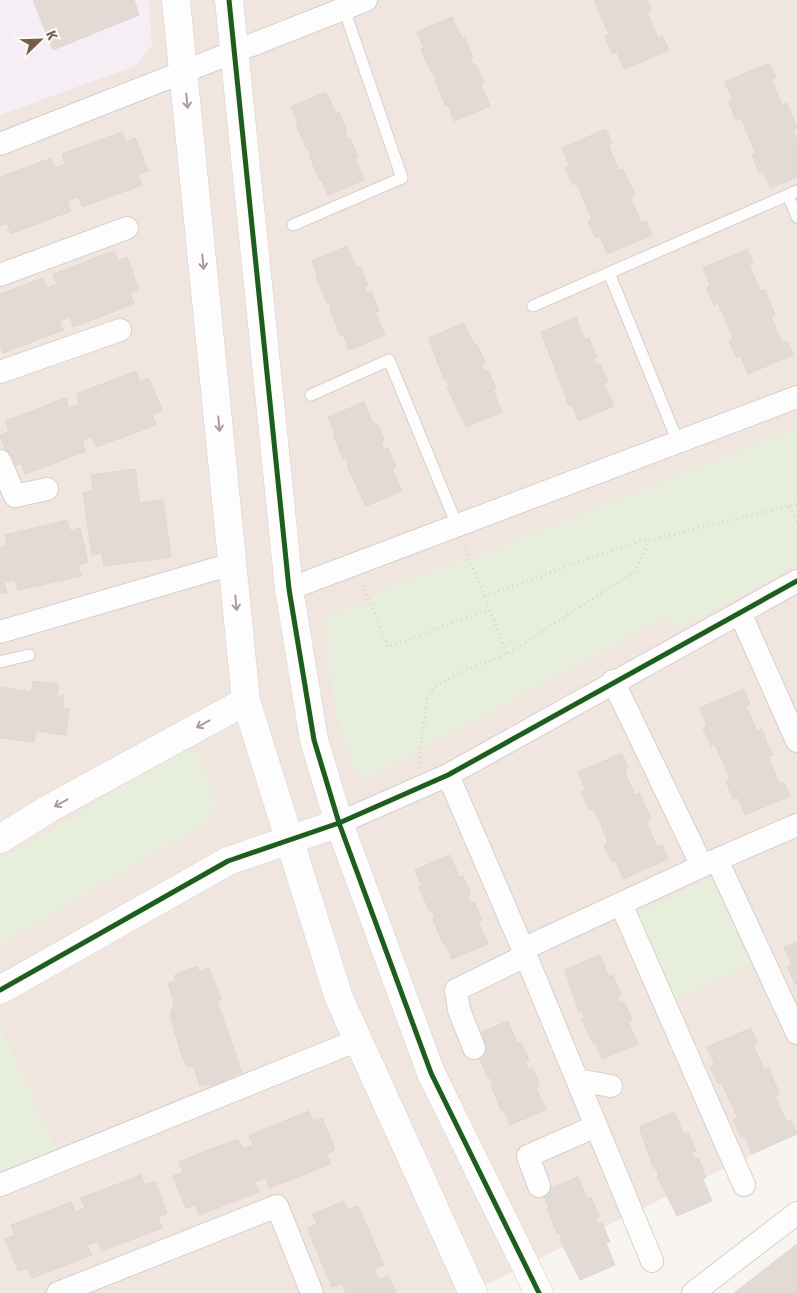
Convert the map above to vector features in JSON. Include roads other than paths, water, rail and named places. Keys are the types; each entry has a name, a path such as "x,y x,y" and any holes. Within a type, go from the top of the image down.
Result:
{"street":[{"path":"176,0 246,701 339,998 473,1293"},
{"path":"229,0 289,589 314,740 338,822 431,1073 540,1293"},
{"path":"0,144 366,0"},
{"path":"0,276 127,228"},
{"path":"0,372 120,330"},
{"path":"289,589 797,397"},
{"path":"0,461 7,499 47,489"},
{"path":"0,632 232,564"},
{"path":"0,990 228,862 290,841 448,775 614,681 797,581"},
{"path":"740,613 797,742"},
{"path":"614,681 797,1032"},
{"path":"0,839 50,808 246,701"},
{"path":"448,775 652,1261"},
{"path":"474,1048 459,1010 456,990 621,904 797,825"},
{"path":"621,904 744,1185"},
{"path":"0,1185 358,1040"},
{"path":"577,1080 611,1086"},
{"path":"539,1186 528,1156 596,1126"},
{"path":"58,1293 277,1206 312,1293"},
{"path":"693,1293 797,1213"}],"lane":[{"path":"293,225 402,178 344,9"},
{"path":"533,306 792,193 797,217"},
{"path":"609,273 678,442"},
{"path":"311,395 389,360 457,526"},
{"path":"0,662 29,655"}]}
